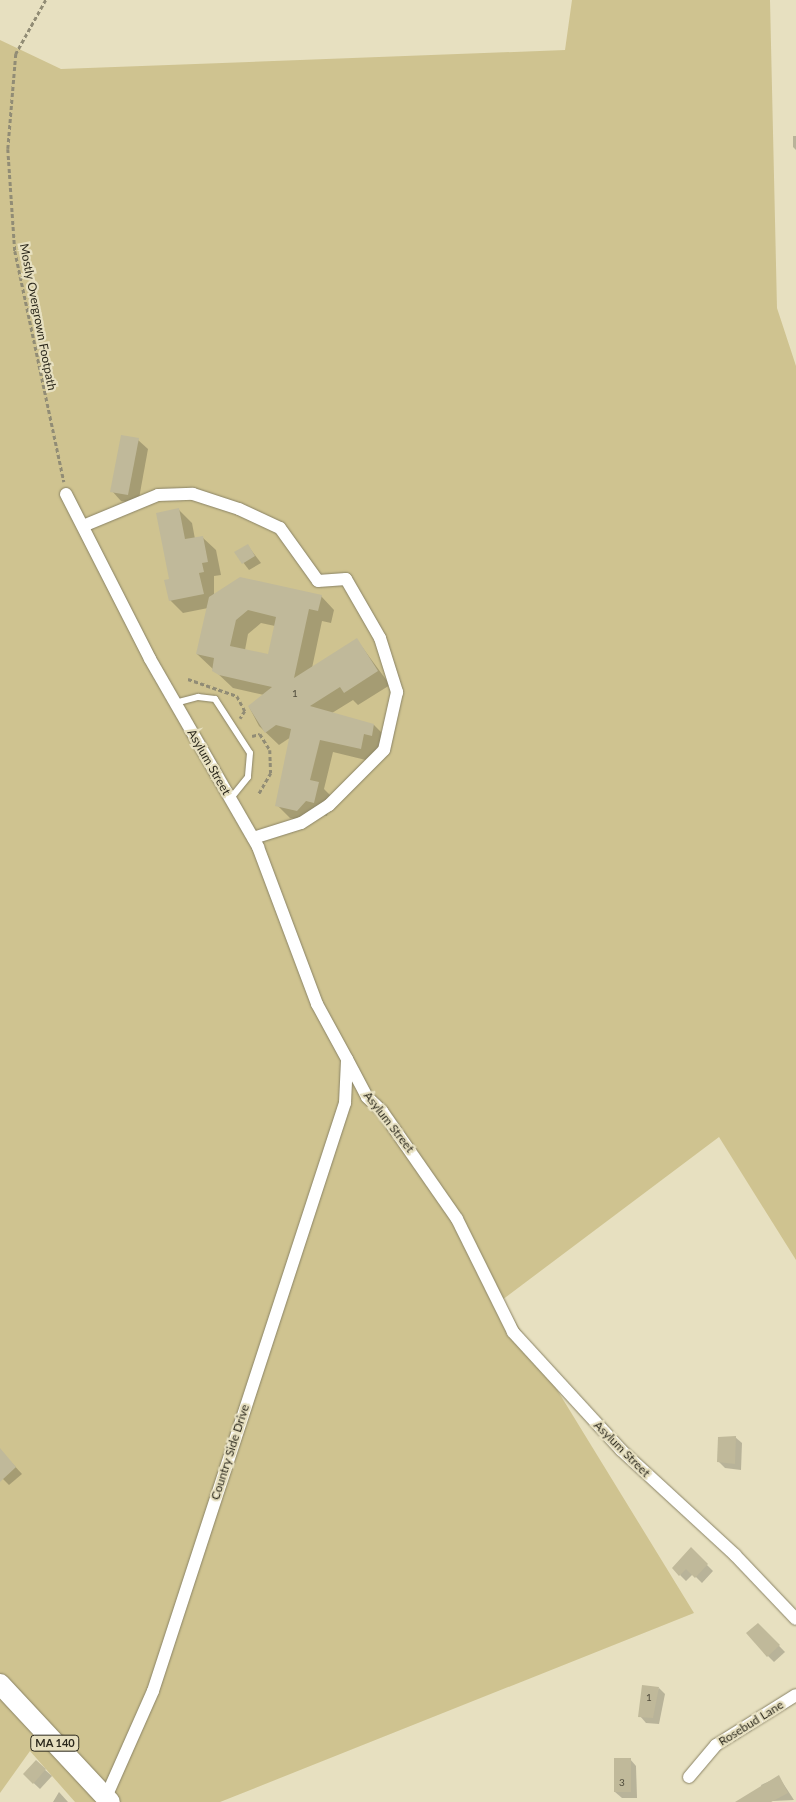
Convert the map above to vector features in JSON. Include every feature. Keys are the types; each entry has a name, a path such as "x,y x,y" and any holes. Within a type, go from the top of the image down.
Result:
{"main road":[{"name":"MA 140","path":"0,1684 108,1800"}],"street":[{"name":"Asylum Street","path":"66,494 175,703 252,838 317,1004 367,1097 388,1118 457,1219 513,1332 621,1450 735,1555 796,1619"},
{"path":"83,526 158,495 193,494 239,509 280,528 318,581 346,579 380,638 397,692 384,750 330,805 301,823 252,838"},
{"name":"Country Side Drive","path":"108,1800 152,1691 345,1104 347,1059"},
{"path":"345,1104 352,1098 367,1097"},
{"name":"Rosebud Lane","path":"689,1777 716,1744 796,1694"}],"lane":[{"path":"175,703 198,697 215,699 250,753 248,778 230,799"}],"path":[{"name":"Mostly Overgrown Footpath","path":"46,0 16,54 8,149 15,251 66,494"}],"shaded area":[{"path":"572,0 770,0 777,308 796,366 796,1260 719,1137 502,1300 694,1613 220,1802 75,1802 30,1751 0,1793 0,40 61,69 565,50"}],"building":[{"path":"121,435 139,438 128,495 110,492"},
{"path":"179,508 185,539 203,536 208,562 202,563 204,572 199,573 204,594 169,601 164,580 169,579 156,513"},
{"path":"248,544 255,556 242,564 234,552"},
{"path":"240,577 322,595 318,611 309,609 294,678 357,638 378,671 344,693 340,687 310,706 374,724 372,736 364,734 361,749 320,740 310,780 319,782 314,803 306,801 297,811 275,806 291,729 276,725 265,733 248,706 272,687 219,675 212,671 214,658 196,654 209,597","holes":["248,610 276,617 268,654 230,646 236,620"]},
{"path":"736,1436 735,1464 717,1462 718,1437"},
{"path":"0,1448 16,1467 0,1482"},
{"path":"691,1547 708,1564 695,1578 686,1569 679,1576 672,1568"},
{"path":"758,1623 780,1645 767,1657 746,1633"},
{"path":"642,1685 659,1687 653,1718 638,1717"},
{"path":"614,1758 631,1758 631,1792 614,1792"},
{"path":"36,1760 46,1769 33,1784 23,1774"},
{"path":"779,1775 788,1793 771,1802 735,1802"}]}
